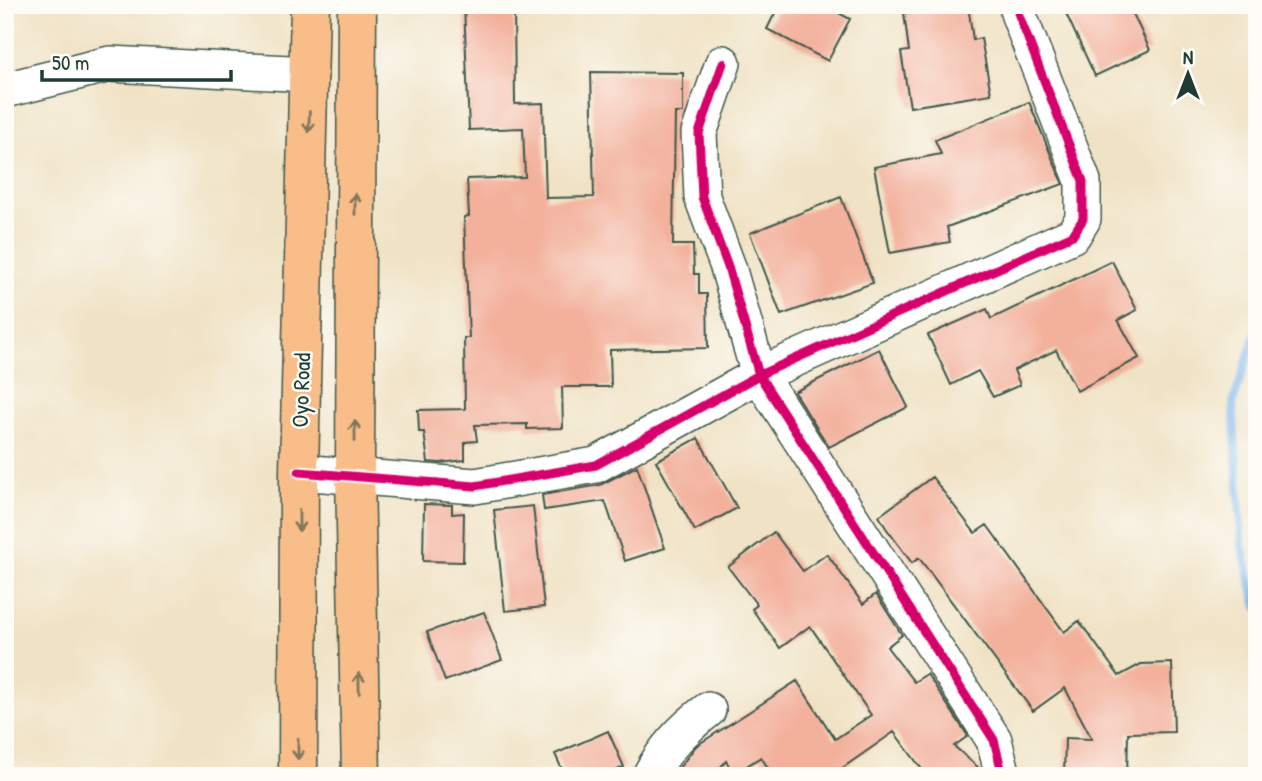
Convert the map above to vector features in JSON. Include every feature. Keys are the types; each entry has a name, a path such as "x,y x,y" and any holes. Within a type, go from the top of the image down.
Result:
{"highway":[{"name":"Oyo Road","path":"298,776 299,472 310,5"},
{"path":"357,5 355,474 361,776"}],"street":[{"path":"299,472 355,474 475,485 596,465 759,375 1073,235 1083,219 1083,181 1018,13"},
{"path":"723,63 699,133 702,197 728,267 759,375 994,740 1003,776"},
{"path":"5,90 110,64 310,74"},
{"path":"650,776 658,760 680,732 708,710"}],"building":[{"path":"464,5 514,5 515,104 543,103 546,198 594,197 591,72 683,73 683,113 675,113 673,245 693,245 694,274 699,274 699,294 707,294 708,348 610,350 611,387 562,387 563,428 527,429 527,424 475,425 477,441 465,442 465,460 440,463 428,462 424,432 419,432 418,410 465,409 464,338 469,338 464,217 469,216 467,179 525,177 523,128 469,130"},
{"path":"779,5 824,5 850,19 828,61 767,29"},
{"path":"913,5 968,5 973,40 981,38 991,94 910,107 901,52 909,51 904,13 914,12"},
{"path":"1062,5 1129,5 1150,50 1095,76"},
{"path":"1029,102 1063,184 947,227 950,242 890,253 874,167 941,154 935,140"},
{"path":"841,197 873,283 781,315 750,233"},
{"path":"1112,261 1137,310 1118,320 1139,358 1077,391 1056,350 1014,370 1020,385 993,397 978,371 951,385 928,335 987,309 991,319"},
{"path":"879,349 908,407 829,447 794,392"},
{"path":"698,438 737,508 695,531 656,461"},
{"path":"637,466 665,548 625,561 605,501 544,510 542,495 600,485"},
{"path":"932,477 975,533 987,525 1064,632 1079,621 1119,676 1141,664 1172,663 1174,732 1128,733 1127,776 1064,776 1065,738 1092,739 1065,688 1033,711 919,558 912,563 886,528 879,516"},
{"path":"424,504 452,505 452,514 464,513 463,562 423,561"},
{"path":"533,506 544,607 505,611 494,510"},
{"path":"774,532 803,571 827,554 863,604 876,594 902,635 887,647 914,682 927,674 968,736 954,746 981,770 982,776 927,776 894,732 831,776 773,776 761,757 734,774 726,761 713,776 673,776 696,746 797,681 835,739 871,715 810,626 780,648 752,609 757,605 728,567"},
{"path":"484,612 502,660 445,681 427,632"},
{"path":"608,731 624,767 604,776 565,776 555,754"}],"waterway":[{"path":"1257,329 1233,403 1242,546 1257,607"}],"cycle path":[{"path":"299,472 475,486 596,465 759,375 1073,235 1083,219 1083,181 1018,13"},
{"path":"723,63 699,133 702,197 728,267 759,375 994,740 1003,776"}]}
